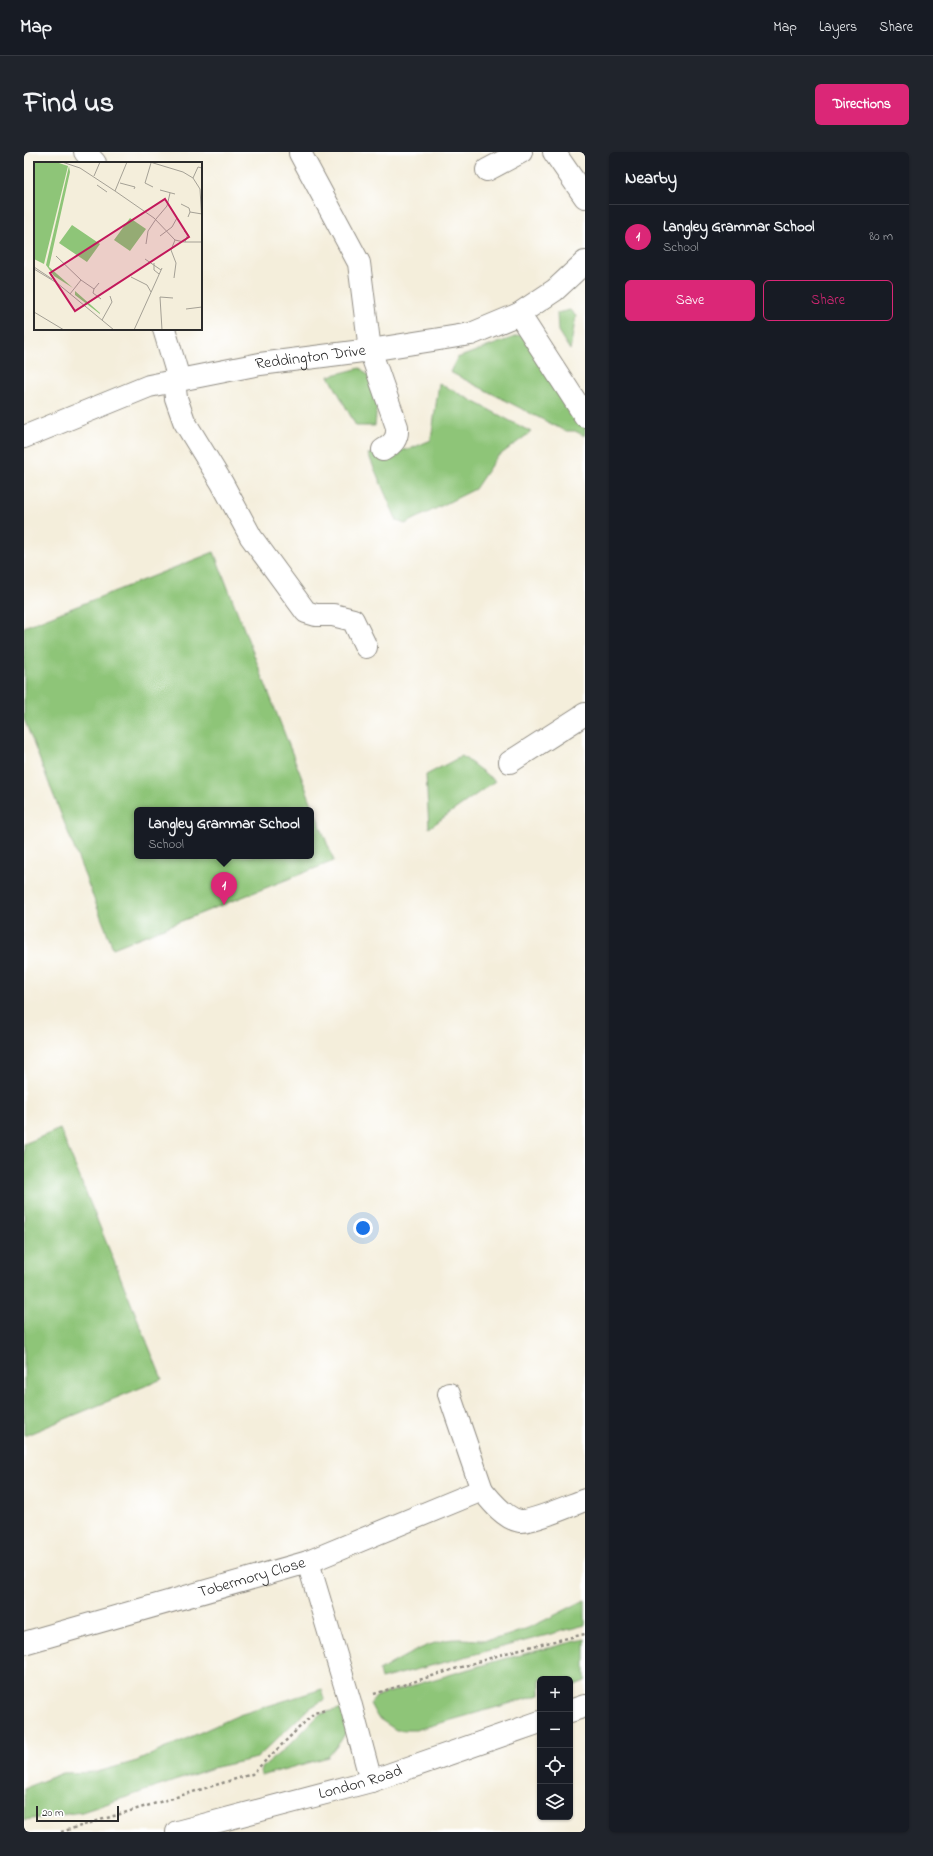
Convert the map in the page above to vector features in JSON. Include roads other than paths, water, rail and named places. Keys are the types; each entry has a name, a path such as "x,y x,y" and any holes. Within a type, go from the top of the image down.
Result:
{"street":[{"path":"85,152 93,162"},
{"path":"487,170 521,152"},
{"path":"554,152 585,197"},
{"path":"300,153 359,263 370,350 397,427 397,435 394,442 383,450"},
{"name":"Reddington Drive","path":"24,437 149,386 260,364 370,350 471,334 519,314 555,290 585,262"},
{"path":"519,314 585,416"},
{"path":"164,330 176,380 176,398 184,421 222,483 251,537 306,612 316,615 333,615 353,620 366,647"},
{"path":"510,762 585,714"},
{"path":"449,1394 482,1490 500,1511 520,1521 536,1518 585,1500"},
{"path":"308,1562 482,1490"},
{"name":"Tobermory Close","path":"24,1643 308,1562 350,1702 371,1781"},
{"path":"573,1710 585,1706"},
{"name":"London Road","path":"177,1832 371,1781 537,1723"}],"place":[{"name":"Langley Grammar School","path":"224,905"}]}
